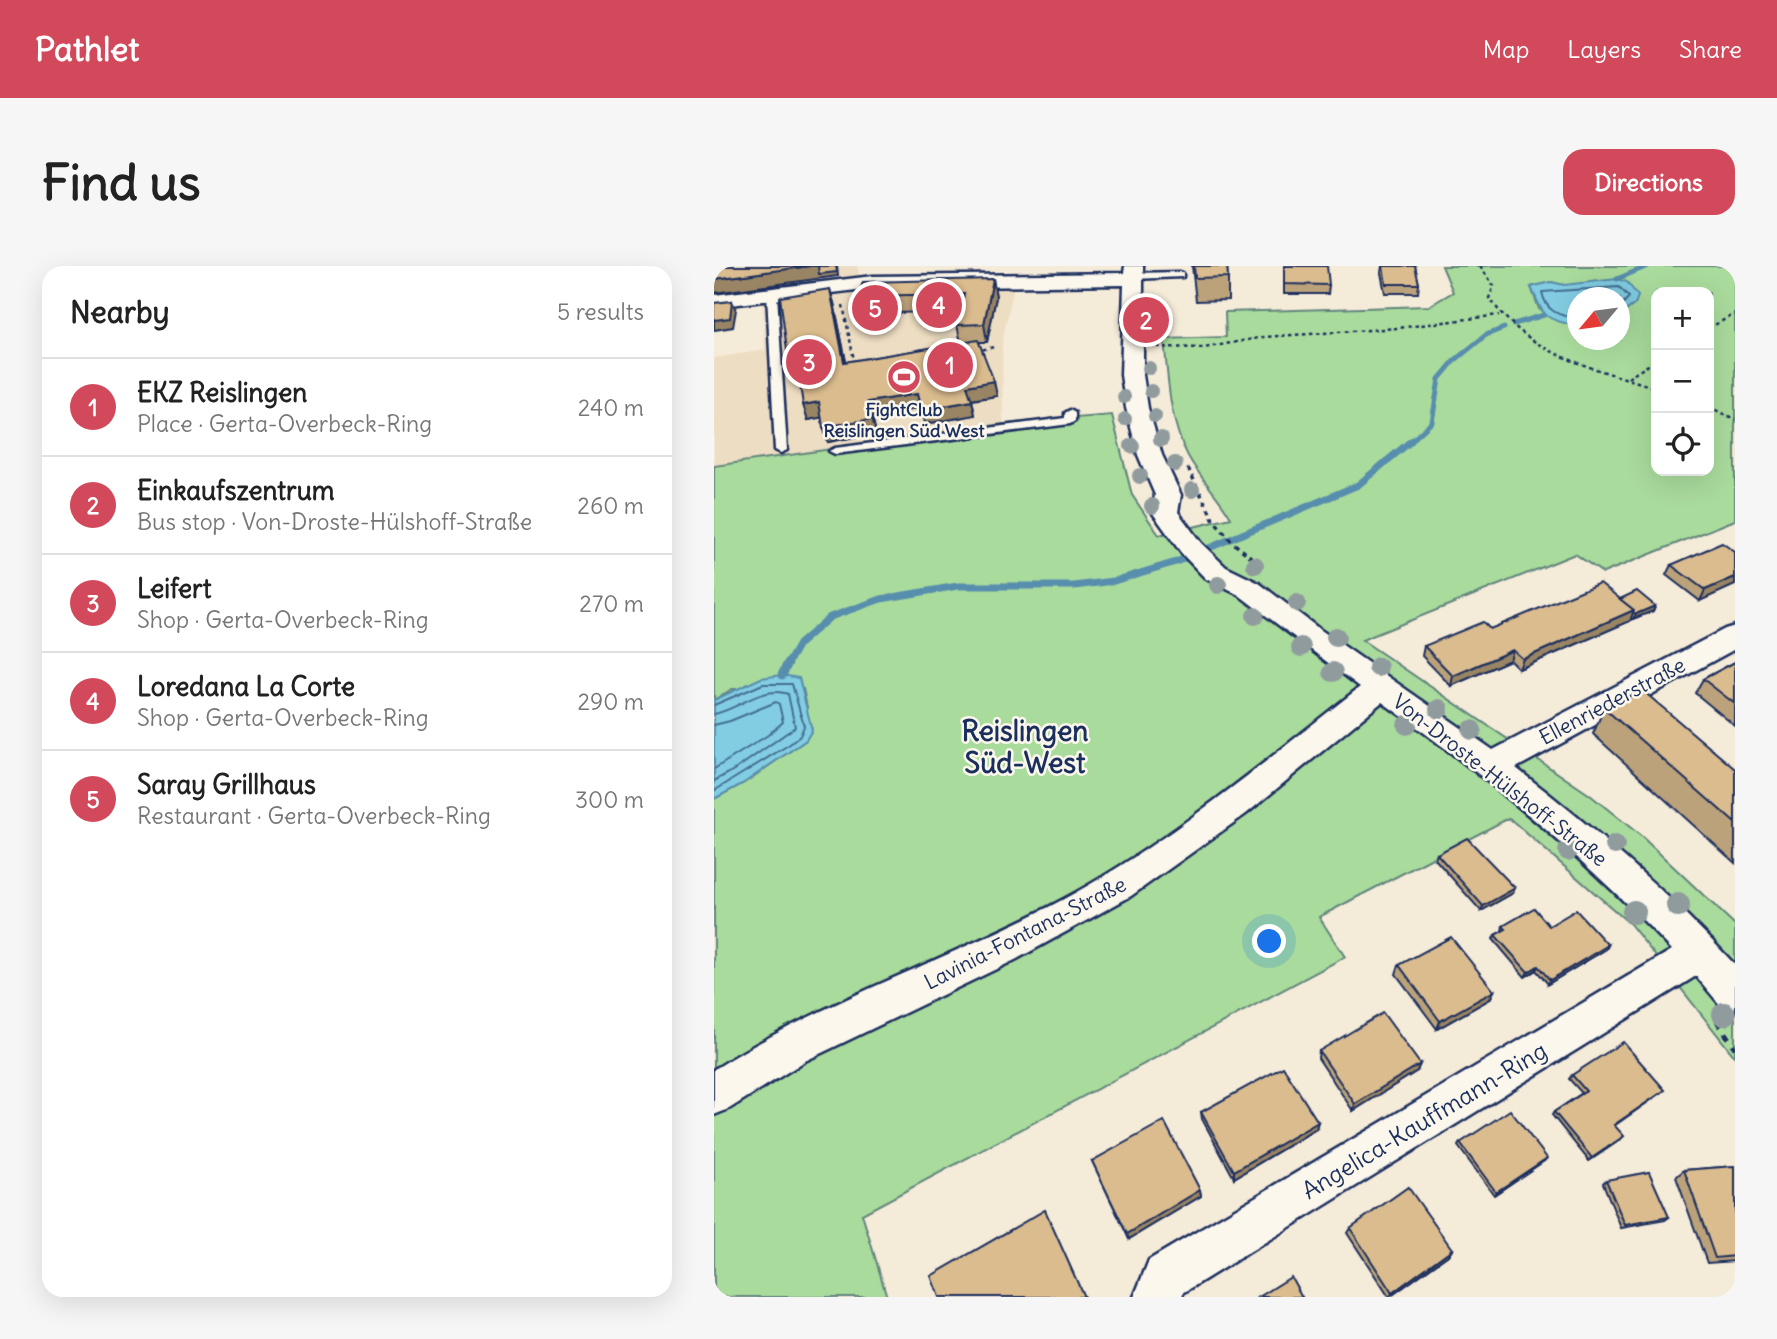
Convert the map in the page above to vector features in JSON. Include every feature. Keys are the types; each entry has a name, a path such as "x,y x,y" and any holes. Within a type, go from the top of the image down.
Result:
{"street":[{"path":"714,301 849,284 1133,274 1132,374 1137,408 1150,455 1168,495 1165,512 1192,517"},
{"name":"Von-Droste-Hülshoff-Straße","path":"1192,517 1225,557 1226,581 1247,588 1381,686 1490,767 1598,856 1701,953 1726,1006"},
{"name":"Ellenriederstraße","path":"1490,767 1735,636"},
{"name":"Lavinia-Fontana-Straße","path":"714,1094 735,1078 809,1037 1013,943 1129,880 1217,815 1381,686"},
{"name":"Angelica-Kauffmann-Ring","path":"1158,1297 1166,1277 1701,953"}],"lane":[{"path":"1133,274 1180,275"},
{"path":"772,293 781,450"},
{"path":"835,451 1070,421 1070,414"}],"path":[{"path":"1480,266 1494,285 1489,298 1499,314 1536,346 1651,386"},
{"path":"849,284 843,305 856,371"},
{"path":"1156,337 1157,347 1204,348 1264,337 1398,328 1499,314"},
{"path":"1714,325 1735,314"},
{"path":"970,352 993,347"},
{"path":"1628,378 1651,363"},
{"path":"1714,409 1735,419"},
{"path":"1186,465 1199,485 1192,517 1225,557"},
{"path":"1726,1006 1735,1048"}],"shaded area":[{"path":"714,266 857,266 862,286 1014,286 1002,342 1003,424 714,466 714,358 765,350 763,300 714,307"}],"green space":[{"path":"1442,266 1735,266 1735,520 1603,573 1575,554 1362,640 1590,795 1641,836 1735,925 1735,1057 1630,924 1509,818 1319,917 1345,957 862,1214 887,1297 714,1297 714,799 744,783 806,740 807,707 803,689 732,689 714,700 714,466 1003,424 1112,415 1132,495 1159,535 1231,518 1193,464 1182,443 1170,399 1164,339 1226,337 1225,312 1429,306 1453,292"}],"water":[{"path":"1617,279 1627,282 1638,296 1630,308 1630,287 1567,287 1567,323 1545,314 1531,287 1551,282 1564,285"},
{"path":"782,675 799,678 812,730 806,740 744,783 714,799 714,700 761,678"}],"building":[{"path":"714,266 810,266 714,279"},
{"path":"818,266 836,266 837,272 819,274"},
{"path":"1194,266 1227,266 1228,277 1195,278"},
{"path":"1284,266 1327,266 1329,285 1284,284"},
{"path":"1383,266 1415,266 1419,284 1386,284"},
{"path":"993,279 984,324 957,325 964,294 858,296 863,282"},
{"path":"830,289 844,362 978,340 994,381 967,386 972,401 921,410 917,394 868,402 872,419 823,427 819,402 803,405 797,365 789,366 780,297"},
{"path":"732,301 730,318 714,320 714,303"},
{"path":"1722,543 1735,552 1735,577 1705,590 1671,565"},
{"path":"1600,583 1634,610 1523,659 1513,650 1453,676 1424,646 1483,622 1490,629"},
{"path":"1637,591 1655,606 1636,614 1620,599"},
{"path":"1735,662 1735,704 1703,679"},
{"path":"1642,690 1735,769 1735,823 1604,708"},
{"path":"1467,838 1515,888 1483,906 1437,854"},
{"path":"1534,908 1549,926 1576,910 1608,945 1550,980 1538,966 1528,972 1495,935 1506,929 1503,926"},
{"path":"1451,937 1494,991 1440,1021 1399,965"},
{"path":"1383,1013 1420,1064 1355,1104 1319,1051"},
{"path":"1623,1042 1665,1090 1614,1125 1624,1136 1592,1158 1554,1112 1586,1091 1572,1075"},
{"path":"1283,1067 1318,1122 1234,1171 1201,1112"},
{"path":"1510,1110 1547,1158 1496,1192 1460,1143"},
{"path":"1164,1121 1200,1190 1127,1234 1092,1161"},
{"path":"1735,1166 1735,1256 1715,1258 1684,1170"},
{"path":"1649,1172 1669,1217 1625,1225 1606,1180"},
{"path":"1408,1187 1452,1249 1392,1293 1350,1228"},
{"path":"1045,1210 1084,1297 939,1297 931,1276"},
{"path":"1291,1277 1302,1297 1259,1297"}],"waterway":[{"path":"1617,279 1648,266"},
{"path":"1514,324 1544,315"},
{"path":"1409,443 1432,422 1439,379 1454,361 1486,335 1504,328"},
{"path":"787,665 799,644 830,617 881,599 958,586 1074,586 1114,581 1176,562 1358,485 1411,441"},
{"path":"782,675 787,665"}],"place":[{"name":"Loredana La Corte","path":"939,305"},
{"name":"Saray Grillhaus","path":"875,308"},
{"name":"Einkaufszentrum","path":"1146,320"},
{"name":"Leifert","path":"809,362"},
{"name":"EKZ Reislingen","path":"950,365"},
{"name":"FightClub Reislingen Süd West","path":"904,377"}],"district":[{"name":"Reislingen Süd-West","path":"1025,747"}]}
